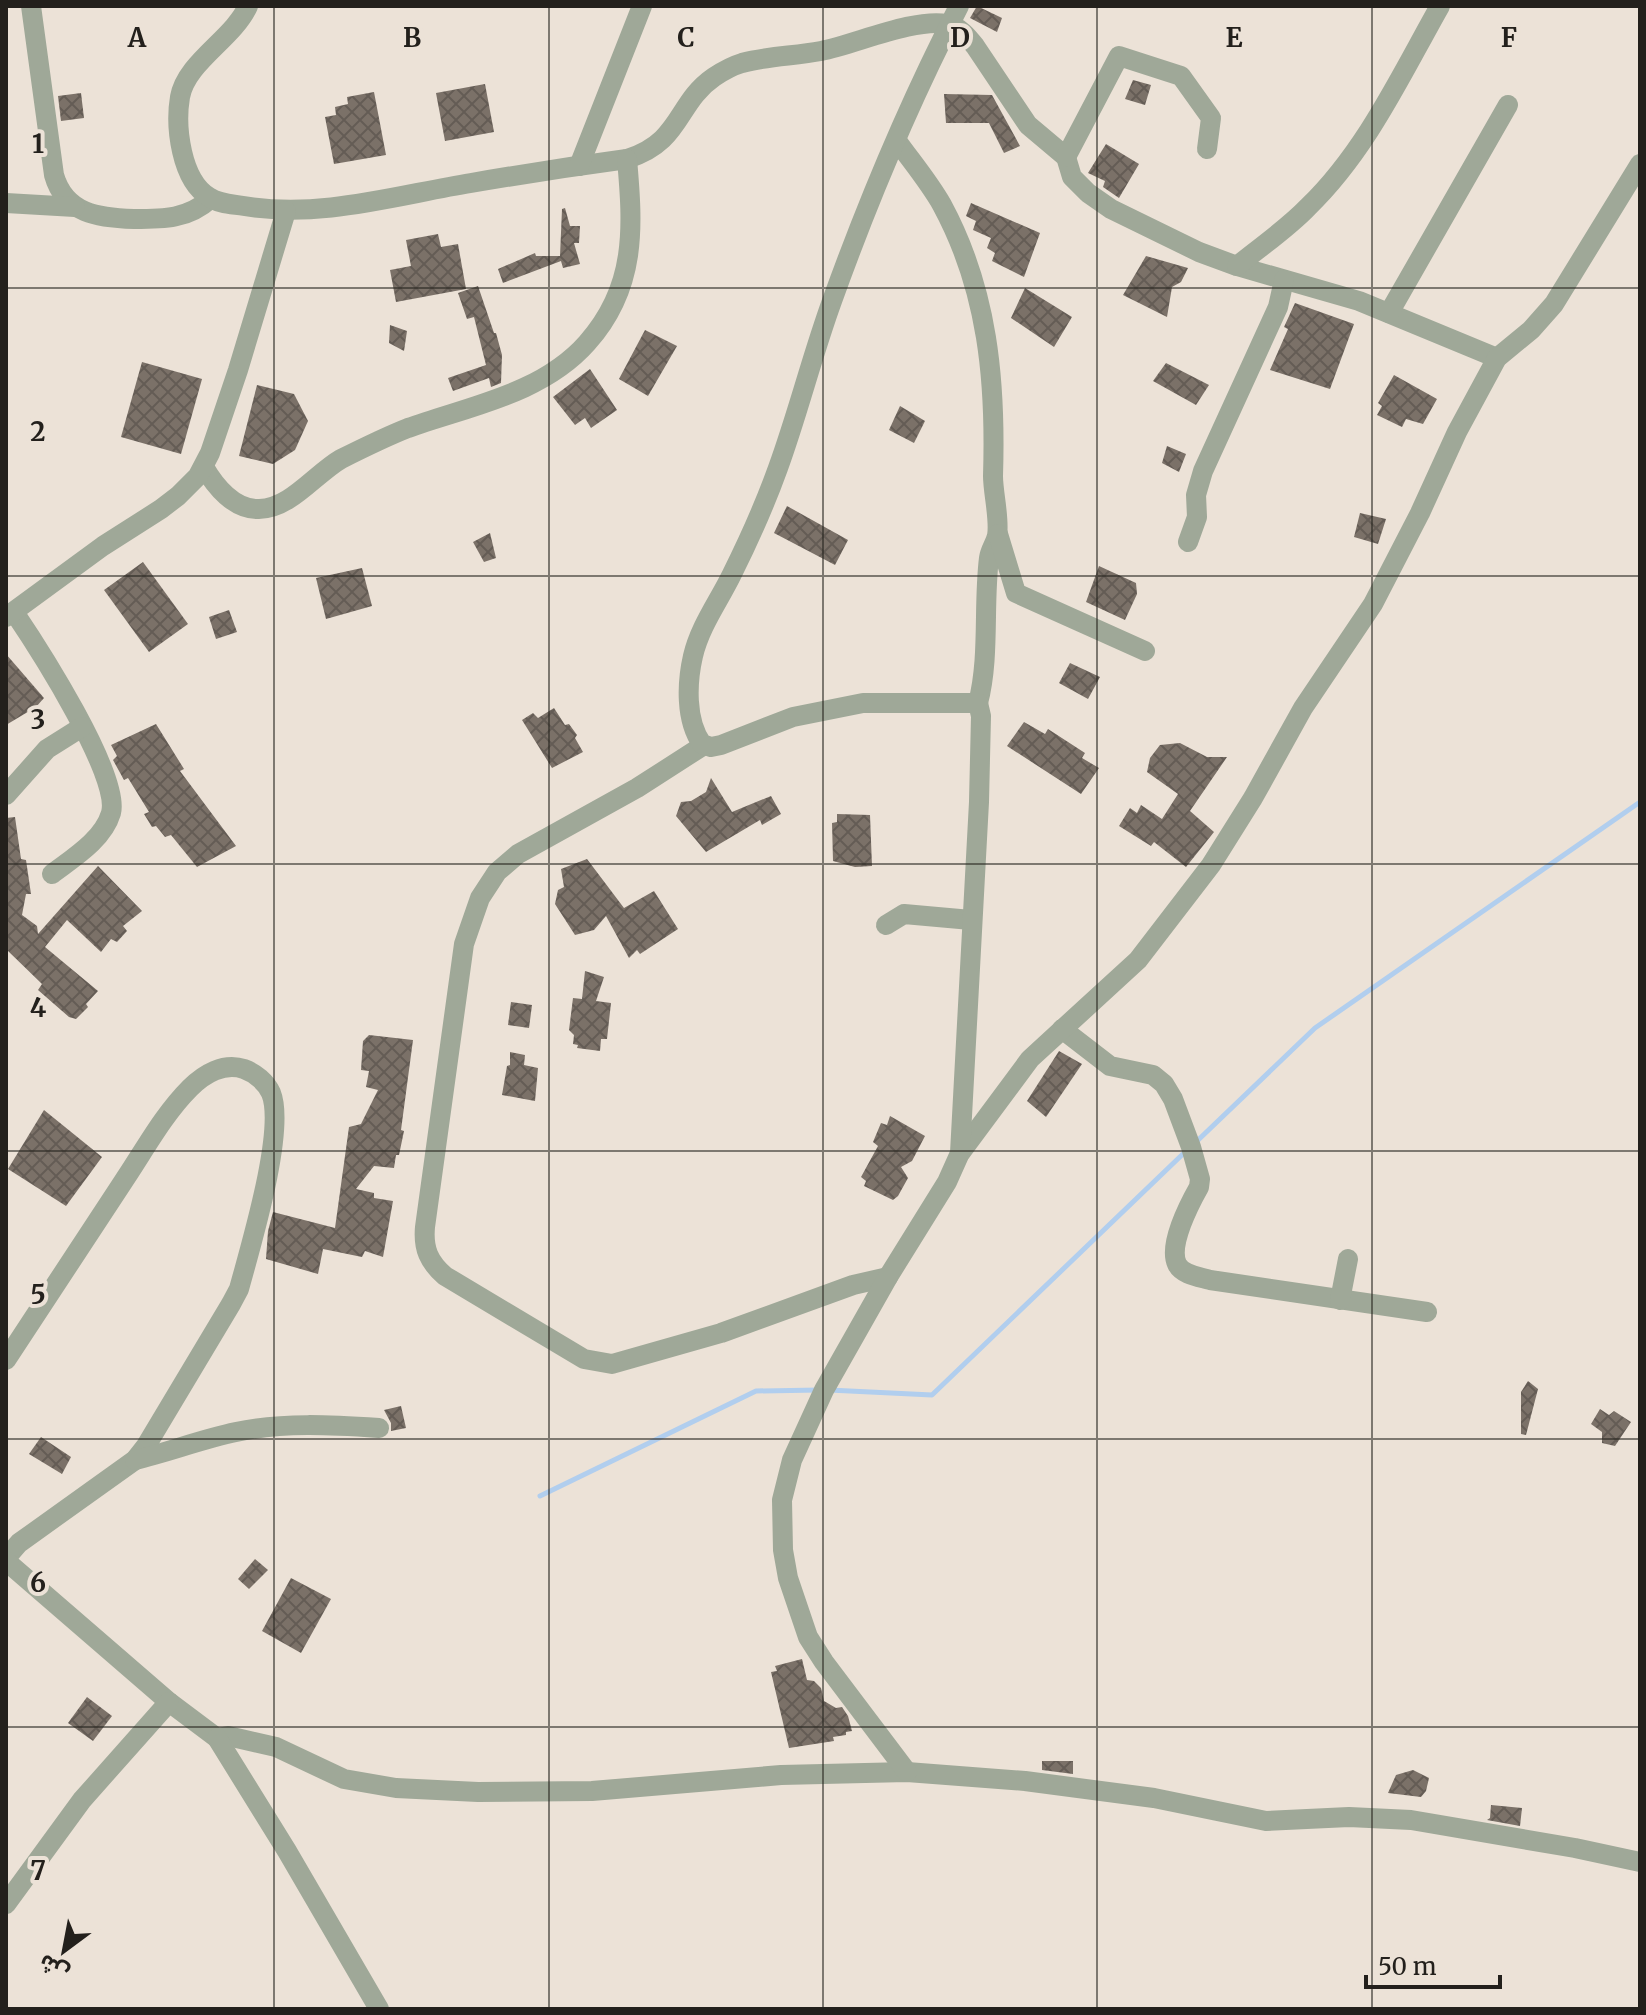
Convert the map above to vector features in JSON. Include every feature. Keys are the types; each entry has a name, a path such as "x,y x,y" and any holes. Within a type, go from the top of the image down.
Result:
{"street":[{"path":"31,6 54,175 61,192 75,207"},
{"path":"248,6 233,30 190,76 180,97 179,120 193,181 210,199 286,211 326,208 627,159 643,154 661,142 699,90 712,78 739,64 822,51 954,15"},
{"path":"579,166 642,6"},
{"path":"1237,266 1308,208 1340,171 1367,134 1440,6"},
{"path":"704,745 694,730 689,698 690,671 696,646 768,493 833,299 897,141 954,15"},
{"path":"954,15 1028,125 1066,157 1072,177 1111,209 1199,252 1284,280 1320,288 1497,358"},
{"path":"1066,157 1119,56 1181,76 1211,118 1207,149"},
{"path":"1389,313 1508,105"},
{"path":"897,141 941,204 968,263 983,312 993,377 993,492 998,534 1016,593 1145,651"},
{"path":"204,467 211,480 236,502 253,509 276,506 323,470 379,440 487,403 555,370 587,343 598,328 627,266 632,243 627,159"},
{"path":"907,1772 808,1637 788,1578 780,1518 785,1481 801,1439 824,1390 888,1277 924,1222 960,1153 1030,1059 1138,960 1211,865 1303,708 1373,604 1463,420 1497,358 1531,330 1554,304 1640,164"},
{"path":"6,203 75,207 100,218 169,218 194,212 210,199"},
{"path":"52,874 105,828 111,814 112,798 82,727 41,653 10,614 178,496 204,467 238,370 286,211"},
{"path":"1188,542 1197,517 1196,495 1203,471 1278,307 1284,280"},
{"path":"960,1153 981,747 978,703 983,672 989,554 998,534"},
{"path":"888,1277 853,1285 651,1355 604,1364 584,1359 445,1276 433,1265 426,1251 425,1227 464,944 480,898 497,872 518,854 637,788 704,745 721,745 813,711 863,703 978,703"},
{"path":"6,795 47,749 82,727"},
{"path":"886,925 904,914 971,920"},
{"path":"1062,1029 1110,1066 1153,1075 1170,1093 1200,1179 1179,1231 1176,1259 1179,1267 1210,1280 1427,1312"},
{"path":"6,1360 183,1095 204,1076 224,1068 237,1067 258,1077 272,1095 274,1118 268,1173 239,1289 135,1460 19,1543 6,1560 169,1702 217,1738 379,2009"},
{"path":"1340,1300 1348,1259"},
{"path":"135,1460 199,1440 241,1431 323,1425 379,1428"},
{"path":"6,1904 82,1800 169,1702"},
{"path":"217,1738 228,1736 276,1747 324,1771 359,1783 434,1791 592,1791 781,1775 907,1772 1025,1781 1154,1798 1266,1821 1349,1817 1411,1820 1640,1862"}],"building":[{"path":"977,6 1002,18 997,32 970,18"},
{"path":"1133,80 1151,85 1145,105 1125,99"},
{"path":"485,84 494,132 445,141 436,93"},
{"path":"374,92 386,155 334,164 325,117 336,115 335,107 348,104 347,97"},
{"path":"81,93 84,118 61,121 58,96"},
{"path":"944,94 992,95 1020,146 1004,153 989,123 946,123"},
{"path":"1106,144 1139,164 1119,198 1103,187 1105,181 1088,173"},
{"path":"971,203 1040,233 1024,277 992,261 995,253 987,248 991,238 973,230 976,221 966,216"},
{"path":"565,208 570,226 580,226 579,243 574,243 580,264 563,268 561,261 503,283 498,269 535,253 536,256 560,256 562,209"},
{"path":"438,234 441,247 458,244 466,289 396,302 390,270 411,266 406,240"},
{"path":"1146,256 1188,268 1181,282 1172,287 1167,317 1123,295"},
{"path":"478,286 502,355 501,383 491,387 489,378 453,391 448,378 486,365 474,317 467,319 458,293"},
{"path":"1025,288 1072,317 1054,347 1011,318"},
{"path":"1295,303 1354,324 1330,389 1270,370 1288,329 1284,327"},
{"path":"390,325 407,331 404,351 389,343"},
{"path":"645,330 677,346 648,396 619,379"},
{"path":"142,362 202,379 181,454 121,437"},
{"path":"1166,363 1209,385 1196,405 1153,381"},
{"path":"590,369 617,410 591,428 585,418 575,425 553,397"},
{"path":"1394,375 1437,399 1423,424 1406,419 1402,427 1377,415 1382,406 1378,403"},
{"path":"257,385 294,394 308,421 295,450 273,464 239,456"},
{"path":"900,406 925,421 914,443 889,430"},
{"path":"1167,446 1186,454 1179,472 1162,463"},
{"path":"787,506 848,540 835,565 774,533"},
{"path":"1360,513 1386,519 1378,544 1354,537"},
{"path":"490,533 496,558 484,562 473,542"},
{"path":"143,562 188,624 149,652 104,590"},
{"path":"1099,566 1136,583 1137,594 1125,620 1086,602"},
{"path":"362,568 372,606 326,619 316,578"},
{"path":"229,610 237,632 216,639 209,617"},
{"path":"6,654 44,698 36,707 6,725"},
{"path":"1070,663 1100,677 1088,699 1059,683"},
{"path":"554,708 565,725 569,724 577,735 575,738 583,752 552,768 522,720 533,713 538,718"},
{"path":"1024,722 1045,734 1048,729 1085,753 1082,758 1099,768 1081,794 1007,746"},
{"path":"156,724 184,769 180,771 236,846 197,867 171,835 165,837 156,826 152,827 144,814 149,812 113,760 117,756 111,745"},
{"path":"1180,743 1207,757 1227,757 1190,811 1214,832 1186,867 1154,842 1151,846 1119,826 1130,808 1137,813 1141,805 1162,819 1178,794 1147,772 1150,758 1160,745"},
{"path":"711,778 732,812 771,796 781,814 762,825 760,820 706,852 676,816 681,802 691,801 706,792"},
{"path":"837,814 870,815 872,866 855,867 833,861 832,823 837,822"},
{"path":"15,817 21,859 26,860 31,894 26,894 22,915 37,926 38,934 98,866 142,911 123,926 127,931 117,942 111,939 101,952 67,920 45,947 98,991 76,1019 69,1017 38,990 42,984 6,949 6,818"},
{"path":"587,859 624,908 654,891 678,929 640,954 637,950 629,958 606,916 594,930 575,935 555,904 558,890 564,887 561,869"},
{"path":"585,971 604,977 596,1001 611,1003 607,1039 601,1039 600,1051 577,1048 578,1045 573,1044 574,1035 569,1030 573,998 582,999"},
{"path":"511,1002 532,1005 529,1028 508,1025"},
{"path":"369,1035 413,1040 399,1155 396,1155 394,1168 374,1166 356,1189 374,1193 374,1198 393,1201 383,1257 365,1251 362,1257 323,1249 318,1274 266,1259 273,1212 335,1228 349,1127 361,1124 378,1090 366,1087 369,1071 361,1070 363,1041"},
{"path":"1059,1051 1082,1064 1046,1117 1027,1101"},
{"path":"510,1052 525,1055 524,1065 538,1068 535,1101 502,1095"},
{"path":"44,1110 102,1157 66,1206 8,1169"},
{"path":"890,1116 925,1136 912,1161 901,1167 908,1178 893,1200 864,1186 866,1181 861,1177 878,1146 873,1142 881,1123 887,1125"},
{"path":"1528,1381 1538,1389 1526,1435 1521,1434 1521,1392"},
{"path":"401,1406 406,1428 391,1431 391,1423 384,1410"},
{"path":"1600,1409 1609,1415 1614,1411 1631,1422 1615,1446 1602,1443 1602,1432 1591,1424"},
{"path":"41,1437 71,1457 62,1474 29,1454"},
{"path":"255,1559 268,1570 249,1589 238,1579"},
{"path":"291,1578 331,1599 301,1653 262,1631"},
{"path":"802,1659 807,1680 814,1681 821,1688 824,1701 836,1708 842,1707 852,1731 833,1737 834,1741 789,1748 771,1672 777,1671 775,1666"},
{"path":"87,1697 112,1716 93,1741 68,1723"},
{"path":"1042,1761 1073,1761 1073,1774 1042,1770"},
{"path":"1413,1770 1429,1778 1421,1797 1388,1793 1396,1775"},
{"path":"1491,1805 1522,1808 1520,1826 1487,1820"}],"waterway":[{"path":"1195,1143 1315,1028 1640,802"},
{"path":"829,1390 932,1395 1185,1152"},
{"path":"540,1496 756,1391 819,1390"}]}
